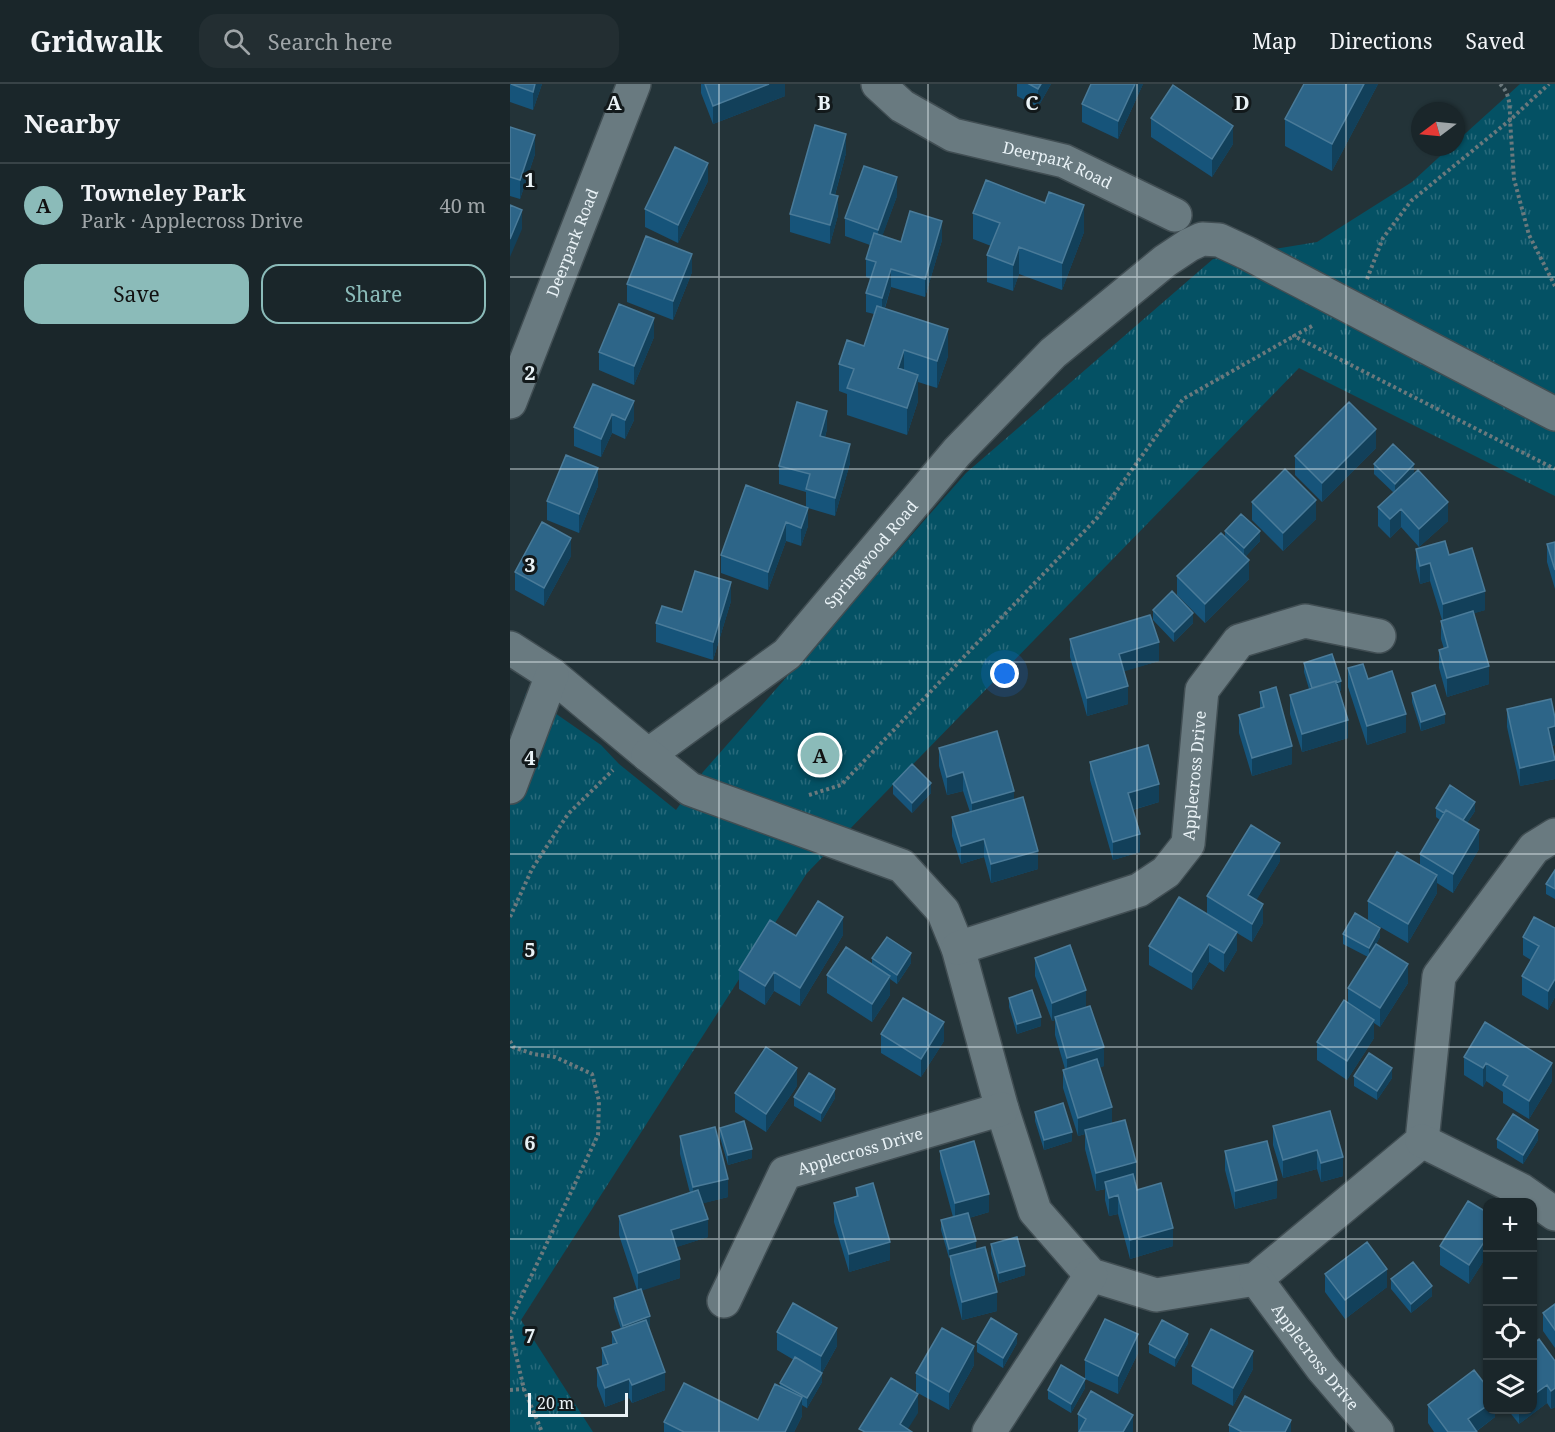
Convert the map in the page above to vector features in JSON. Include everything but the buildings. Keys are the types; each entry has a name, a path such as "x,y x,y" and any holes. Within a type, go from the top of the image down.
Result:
{"street":[{"name":"Deerpark Road","path":"510,402 634,84"},
{"name":"Deerpark Road","path":"878,84 902,106 953,135 1064,161 1174,215"},
{"name":"Springwood Road","path":"641,749 787,654 957,452 1053,353 1165,261 1202,239 1219,240 1347,306"},
{"path":"1347,306 1555,414"},
{"name":"Applecross Drive","path":"958,948 1139,890 1166,872 1188,844 1202,690 1239,641 1305,621 1379,636"},
{"path":"510,648 552,675 690,789 902,866 943,911 958,948 1002,1109 1035,1211 1091,1275 1156,1295 1256,1279 1422,1141 1439,976 1534,848 1555,835"},
{"path":"510,787 552,675"},
{"name":"Applecross Drive","path":"724,1301 785,1173 1002,1109"},
{"path":"1422,1141 1521,1190 1555,1214"},
{"path":"989,1432 1091,1275"},
{"name":"Applecross Drive","path":"1256,1279 1322,1368 1377,1432"}],"path":[{"path":"1500,84 1505,89 1510,103 1514,179 1529,235 1555,286"},
{"path":"1367,280 1383,238 1411,201 1510,120 1549,84"},
{"path":"840,785 1097,518 1183,399 1347,306"},
{"path":"1294,336 1555,469"},
{"path":"510,917 532,870 568,814 619,764 641,749"},
{"path":"510,1041 513,1047 533,1054 555,1057 592,1074 599,1101 598,1135 510,1321"},
{"path":"510,1330 524,1389 542,1432"},
{"path":"510,1389 524,1389"}],"green space":[{"path":"1520,84 1555,84 1555,496 1299,368 807,873 521,1320 593,1432 510,1432 510,739 526,693 601,745 619,764 676,810 703,772 966,473 1213,259 1317,242 1412,182 1440,156 1465,156 1465,134"}],"place":[{"name":"Towneley Park","path":"820,755"}]}
